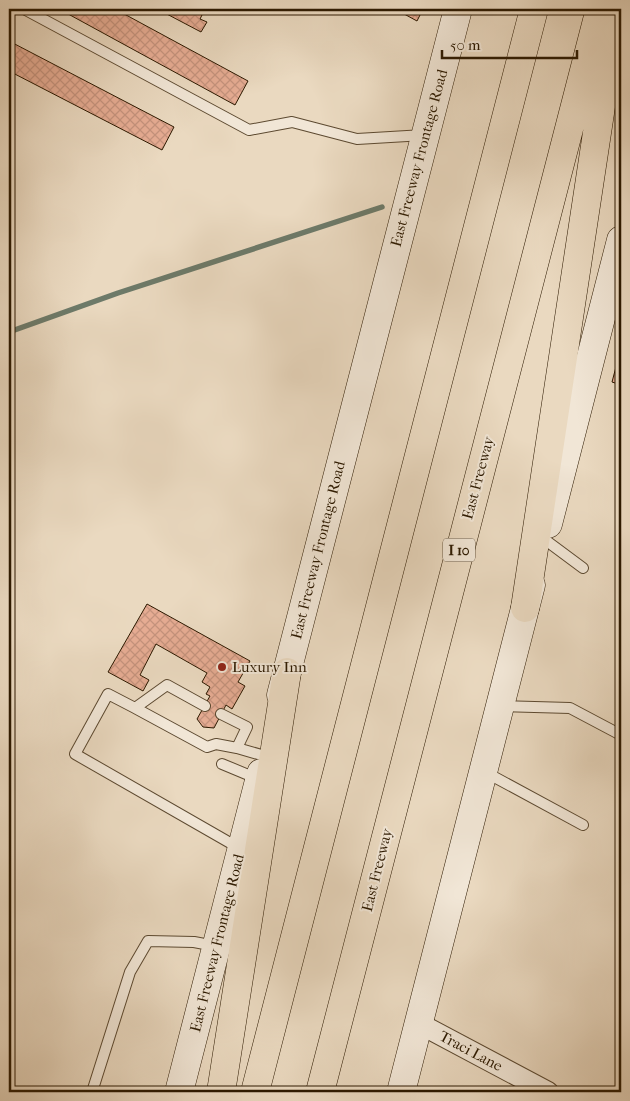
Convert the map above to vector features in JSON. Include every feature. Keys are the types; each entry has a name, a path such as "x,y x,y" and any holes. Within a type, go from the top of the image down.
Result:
{"highway":[{"path":"255,1092 534,9"},
{"name":"East Freeway","path":"320,1092 600,9"},
{"path":"525,608 615,9"},
{"path":"221,1092 287,672"}],"main road":[{"name":"East Freeway Frontage Road","path":"179,1092 458,9"},
{"path":"401,1092 420,1024 525,608 616,280 621,240"}],"street":[{"name":"Traci Lane","path":"420,1024 527,1087 548,1092"}],"lane":[{"path":"24,9 249,130 292,122 357,139 425,135"},
{"path":"544,540 583,568"},
{"path":"135,708 167,685 205,706"},
{"path":"241,849 75,754 108,694 208,752 216,744 237,748 262,768"},
{"path":"500,706 570,708 621,735"},
{"path":"221,714 247,727 237,748"},
{"path":"222,764 262,768"},
{"path":"484,772 584,825"},
{"path":"92,1092 130,972 148,940 194,942 216,946"}],"building":[{"path":"59,9 115,9 248,81 235,105"},
{"path":"165,9 205,9 200,19 207,22 201,32 163,12"},
{"path":"395,9 423,9 417,21"},
{"path":"9,41 174,127 162,150 9,71"},
{"path":"621,348 621,385 612,382"},
{"name":"Luxury Inn","path":"147,604 250,661 238,682 245,686 232,709 226,705 214,728 203,727 197,719 210,696 206,694 210,687 202,682 207,673 156,644 140,675 149,680 143,691 108,672"}],"waterway":[{"path":"9,332 118,293 382,207"}],"place":[{"name":"Luxury Inn","path":"222,667"}]}
